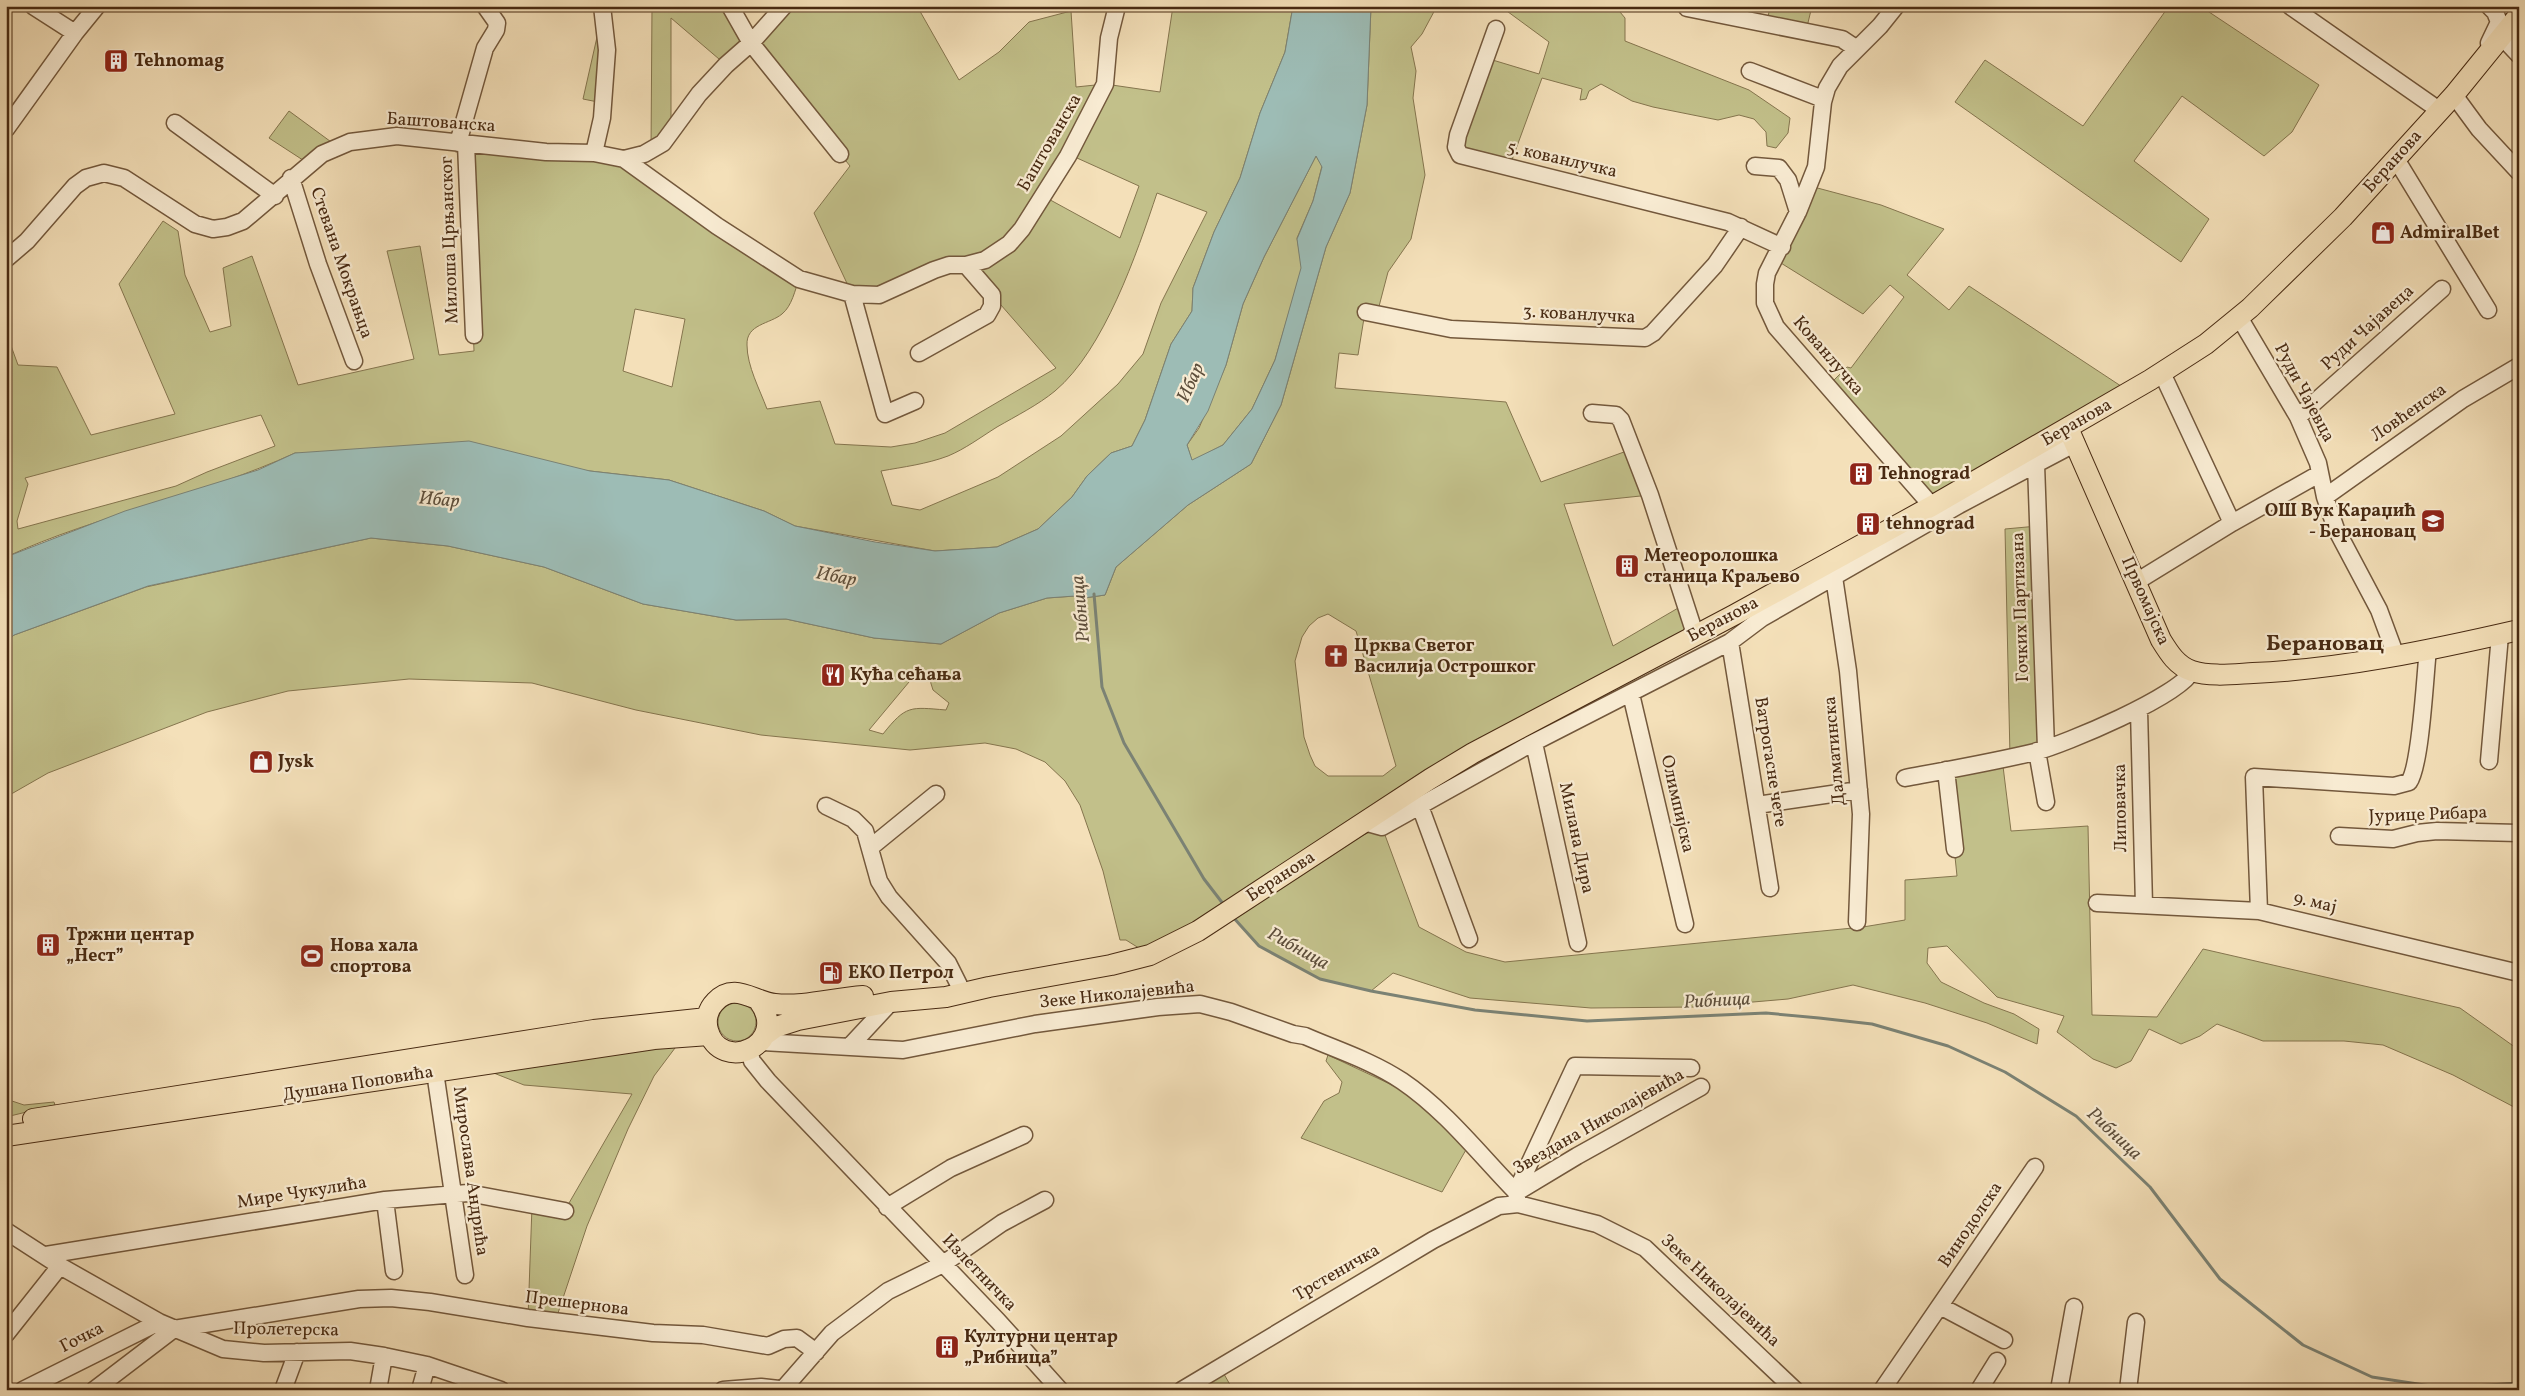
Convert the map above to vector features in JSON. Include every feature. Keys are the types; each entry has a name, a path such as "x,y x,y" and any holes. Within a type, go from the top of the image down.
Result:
{"main road":[{"name":"Беранова","path":"989,986 1086,970 1150,955 1198,931 1473,753 1695,634 1739,623 1932,506 2072,436 2206,344 2240,317 2295,265 2396,159 2459,90 2519,15"},
{"name":"Првомајска","path":"2072,436 2165,647 2179,664 2192,671"},
{"path":"2192,671 2213,674 2284,672 2396,656 2509,632"},
{"path":"959,985 989,986 946,997 891,1002 792,1021 776,1027 752,1045 720,1048 708,1027 715,1001 723,995 742,992 759,1001 776,1005 959,985"},
{"path":"752,1045 767,1017 759,1001"},
{"name":"Душана Поповића","path":"6,1136 654,1039 708,1027"},
{"name":"Душана Поповића","path":"6,1124 594,1030 708,1027"}],"street":[{"path":"33,6 75,33"},
{"path":"6,129 75,33 97,6"},
{"name":"Милоша Црњанског","path":"474,335 462,143 485,48 496,30 497,23 485,6"},
{"path":"594,153 602,118 607,50 602,6"},
{"path":"730,6 752,44 840,154"},
{"path":"624,159 644,154 663,143 699,94 726,65 752,44 784,6"},
{"name":"Баштованска","path":"6,258 27,241 75,186 96,174 115,174 124,178 195,224 213,229 227,227 243,221 275,196 291,178 322,154 350,142 397,136 546,152 594,153 624,159 717,226 799,279 852,294 879,295 948,265 966,265 985,260 1009,244 1022,229 1068,156 1105,84 1109,38 1117,6"},
{"name":"Кованлучка","path":"1896,6 1831,77 1823,99 1816,167 1782,248 1767,274 1765,303 1773,322 1932,506"},
{"path":"2290,6 2440,110"},
{"path":"2489,6 2495,12 2499,22 2459,90 2479,129 2519,172"},
{"path":"1688,8 1842,39 1857,49"},
{"name":"5. кованлучка","path":"1496,29 1456,142 1460,155 1741,227 1782,248"},
{"path":"2502,37 2519,55"},
{"path":"1750,71 1823,99"},
{"path":"175,123 275,196"},
{"path":"2396,159 2488,310"},
{"path":"1756,166 1779,168 1788,180 1798,212"},
{"name":"Стевана Мокрањца","path":"291,178 318,264 354,361"},
{"name":"3. кованлучка","path":"1366,312 1451,329 1646,338 1653,333 1715,266 1741,227"},
{"path":"919,353 987,315 990,311 992,295 966,265"},
{"name":"Руди Чајавеца","path":"2298,417 2442,288"},
{"path":"852,294 885,414 915,401"},
{"name":"Руди Чајевца","path":"2240,317 2298,417 2318,463 2324,495 2336,529 2378,610 2396,656"},
{"name":"Ловћенска","path":"2324,495 2463,399 2519,366"},
{"path":"2162,373 2232,522"},
{"path":"1592,413 1616,415 1621,420 1650,495 1695,634"},
{"name":"Беранова","path":"1364,822 1382,827 1534,743 1730,642 1739,623 1834,577 2036,464 2072,436"},
{"name":"Гочких Партизана","path":"2036,464 2041,750 2046,802"},
{"path":"2136,582 2232,522 2319,474"},
{"path":"2301,484 2324,495"},
{"name":"Далматинска","path":"1834,577 1848,671 1861,814 1857,922"},
{"path":"2489,761 2509,632"},
{"name":"Ватрогасне чете","path":"1730,642 1770,888"},
{"path":"2259,911 2254,777 2394,786 2406,784 2411,778 2415,763 2428,649"},
{"path":"1905,778 2041,750 2139,710 2182,684 2192,671"},
{"name":"Олимпијска","path":"1631,694 1685,924"},
{"name":"Липовачка","path":"2139,710 2144,905"},
{"name":"Милана Дира","path":"1534,743 1578,943"},
{"path":"1946,770 1956,849"},
{"path":"1757,806 1859,790"},
{"path":"871,847 936,794"},
{"path":"826,806 852,819 865,831 879,880 889,897 948,963 959,985"},
{"path":"1420,806 1470,940"},
{"name":"Јурице Рибара","path":"2338,836 2393,839 2417,833 2436,831 2519,833"},
{"name":"9. мај","path":"2097,903 2259,911 2519,973"},
{"path":"851,1045 891,1002"},
{"name":"Зеке Николајевића","path":"752,1045 851,1045 903,1050 1035,1024 1200,1004 1231,1012 1293,1034 1305,1036 1396,1077 1429,1102 1517,1198 1597,1224 1645,1248 1795,1390"},
{"name":"Излетничка","path":"752,1045 750,1071 768,1082 943,1264 1060,1390"},
{"name":"Звездана Николајевића","path":"1517,1198 1575,1066 1691,1068"},
{"name":"Мирослава Андрића","path":"435,1072 465,1275"},
{"name":"Звездана Николајевића","path":"1517,1198 1576,1156 1701,1087"},
{"path":"888,1207 951,1168 1024,1135"},
{"name":"Винодолска","path":"1882,1390 2036,1167"},
{"name":"Мире Чукулића","path":"46,1255 385,1200 452,1193 468,1193 565,1211"},
{"name":"Трстеничка","path":"1182,1390 1424,1245 1517,1198"},
{"path":"385,1200 394,1272"},
{"path":"733,1389 786,1389 832,1333 888,1291 943,1264 1002,1222 1045,1200"},
{"name":"Пролетерска","path":"6,1231 46,1255 60,1266 159,1322 211,1344 233,1351 350,1351 384,1356 427,1365 501,1390"},
{"path":"6,1334 60,1266"},
{"name":"Прешернова","path":"174,1329 329,1302 391,1298 430,1302 528,1318 652,1333 703,1335 768,1346 784,1339 797,1338 816,1352"},
{"path":"1940,1306 2004,1340"},
{"path":"2059,1390 2074,1307"},
{"name":"Гочка","path":"23,1390 159,1322"},
{"path":"2128,1390 2136,1322"},
{"path":"94,1390 174,1329"},
{"path":"283,1390 297,1352"},
{"path":"378,1390 384,1356"},
{"path":"1979,1390 1997,1361"},
{"path":"420,1390 427,1365"}],"shaded area":[{"path":"652,6 730,6 752,43 784,6 917,6 959,80 999,52 1029,22 1071,11 1076,87 1105,84 1160,92 1173,6 1293,6 1285,52 1260,113 1240,178 1214,232 1193,288 1192,311 1171,344 1145,420 1132,446 1111,453 1087,476 1072,497 1038,529 997,547 935,551 795,526 764,511 669,480 590,471 295,453 224,481 77,529 6,557 6,510 10,496 6,487 6,332 18,365 57,367 91,435 175,414 119,284 163,221 178,231 185,275 210,332 231,326 223,268 252,256 298,385 414,359 387,251 420,246 439,355 474,351 466,144 624,159 799,279 793,298 785,311 750,333 747,345 749,361 767,409 820,401 835,444 891,447 915,443 945,433 1056,368 966,265 910,282 852,294 814,213 850,166 752,44 726,65 671,18 671,133 651,150","holes":["1077,158 1139,186 1120,238 1043,196","1157,193 1207,212 1161,303 1143,354 1118,384 1061,436 998,477 920,510 892,505 881,471 940,459 954,453 1041,401 1055,391 1073,373 1104,326 1140,243","635,309 685,319 672,387 623,371","261,415 275,446 176,486 18,529 17,521 28,484 25,478"]},
{"path":"1371,6 1437,6 1422,34 1411,47 1416,71 1413,98 1425,175 1411,239 1388,272 1377,314 1365,312 1358,355 1339,353 1335,388 1506,402 1541,482 1635,448 1650,495 1564,504 1613,646 1685,604 1695,634 1572,699 1356,838 1382,827 1419,927 1466,952 1505,962 1863,927 1905,920 1905,880 1957,876 1946,770 2002,758 2011,831 2088,826 2092,1015 2157,1017 2203,949 2460,1008 2519,1050 2519,1112 2514,1107 2453,1075 2383,1045 2344,1041 2263,1041 2217,1024 2200,1036 2181,1044 2149,1029 2131,1061 2116,1068 2093,1059 2057,1032 2064,1016 1997,997 1947,946 1928,948 1927,963 1941,982 1984,1003 2014,1014 2039,1029 2037,1044 1987,1023 1925,1003 1853,985 1788,999 1695,1007 1591,1008 1470,998 1393,973 1371,991 1320,979 1259,946 1226,909 1150,955 1126,940 1120,940 1103,871 1080,805 1065,781 1045,762 1016,749 985,743 910,750 761,735 636,710 532,683 409,679 288,691 207,712 48,773 6,797 6,642 14,635 146,587 371,538 448,546 544,567 643,604 736,620 786,619 874,638 941,644 999,613 1047,598 1075,596 1084,598 1105,595 1116,567 1188,505 1251,464 1281,405 1326,247 1350,193 1367,105","holes":["1328,614 1356,631 1396,766 1383,776 1328,776 1315,766 1310,755 1304,737 1295,661 1302,637 1309,626 1318,618","919,670 928,674 933,690 949,703 946,710 924,708 910,710 897,718 883,734 869,730"]},
{"path":"1500,6 1615,6 1625,18 1625,41 1749,90 1790,118 1788,133 1776,148 1767,146 1766,132 1754,119 1739,115 1718,120 1653,107 1632,101 1601,84 1589,91 1586,99 1580,100 1582,89 1542,78 1509,168 1465,157 1456,142 1486,58 1539,74 1549,42"},
{"path":"1770,6 1812,6 1806,31 1767,23"},
{"path":"2169,6 2200,6 2319,85 2292,132 2264,156 2182,96 2134,161 2209,219 2181,262 1955,102 1985,60 2083,126"},
{"path":"602,15 603,103 583,99"},
{"path":"289,111 338,147 309,164 269,138"},
{"path":"1316,156 1322,166 1313,201 1297,238 1302,268 1275,360 1252,409 1223,445 1192,461 1187,445 1199,428 1226,365 1243,304 1264,257"},
{"path":"1810,186 1881,205 1944,229 1907,275 1949,310 1969,286 2130,392 1932,506 1828,386 1847,367 1851,368 1904,297 1890,285 1863,314 1776,260"},
{"path":"2038,526 2046,748 2010,757 2005,529"},
{"path":"737,1003 744,1004 750,1009 755,1015 755,1029 750,1035 744,1040 737,1041 730,1040 724,1035 719,1029 718,1022 719,1015 724,1009 730,1004"},
{"path":"684,1036 654,1076 628,1129 587,1226 555,1322 528,1318 532,1206 565,1210 632,1094 524,1085 476,1066"},
{"path":"1328,1055 1405,1091 1467,1148 1442,1192 1301,1138 1324,1101 1339,1093 1342,1082 1326,1061"},
{"path":"6,1099 24,1105 54,1102 55,1105 6,1117"},
{"path":"1220,1367 1233,1390 1182,1390"}],"water":[{"name":"Ибар","path":"1293,6 1371,6 1367,105 1350,193 1326,247 1281,405 1251,464 1188,505 1116,567 1105,595 1084,598 1075,596 1047,598 999,613 941,644 874,638 786,619 736,620 643,604 544,567 448,546 371,538 148,586 14,635 6,642 6,557 125,511 258,470 295,453 469,441 590,471 669,480 764,511 795,526 875,542 935,551 997,547 1038,529 1072,497 1087,476 1111,453 1132,446 1145,420 1171,344 1192,311 1193,288 1214,232 1240,178 1260,113 1285,52","holes":["1316,156 1322,167 1313,201 1297,239 1301,268 1275,360 1252,409 1223,445 1192,460 1187,445 1208,411 1226,365 1243,304 1264,257"]}],"waterway":[{"name":"Рибница","path":"1094,594 1102,687 1124,743 1204,879 1224,905"},
{"name":"Рибница","path":"1232,916 1259,946 1320,979 1371,991 1475,1010 1587,1021 1766,1013 1872,1024 1948,1046 2005,1072 2076,1116 2150,1187 2220,1279 2303,1345 2372,1377 2444,1388 2519,1383"}],"place":[{"name":"Tehnomag","path":"116,61"},
{"name":"AdmiralBet","path":"2383,233"},
{"name":"Tehnograd","path":"1861,474"},
{"name":"ОШ Вук Караџић - Берановац","path":"2433,521"},
{"name":"tehnograd","path":"1868,524"},
{"name":"Метеоролошка станица Краљево","path":"1627,566"},
{"name":"Црква Светог Василија Острошког","path":"1336,656"},
{"name":"Кућа сећања","path":"833,675"},
{"name":"Jysk","path":"261,762"},
{"name":"Тржни центар „Нест”","path":"48,945"},
{"name":"Нова хала спортова","path":"312,956"},
{"name":"ЕКО Петрол","path":"831,973"},
{"name":"Културни центар „Рибница”","path":"947,1347"}],"district":[{"name":"Берановац","path":"2325,644"}]}
